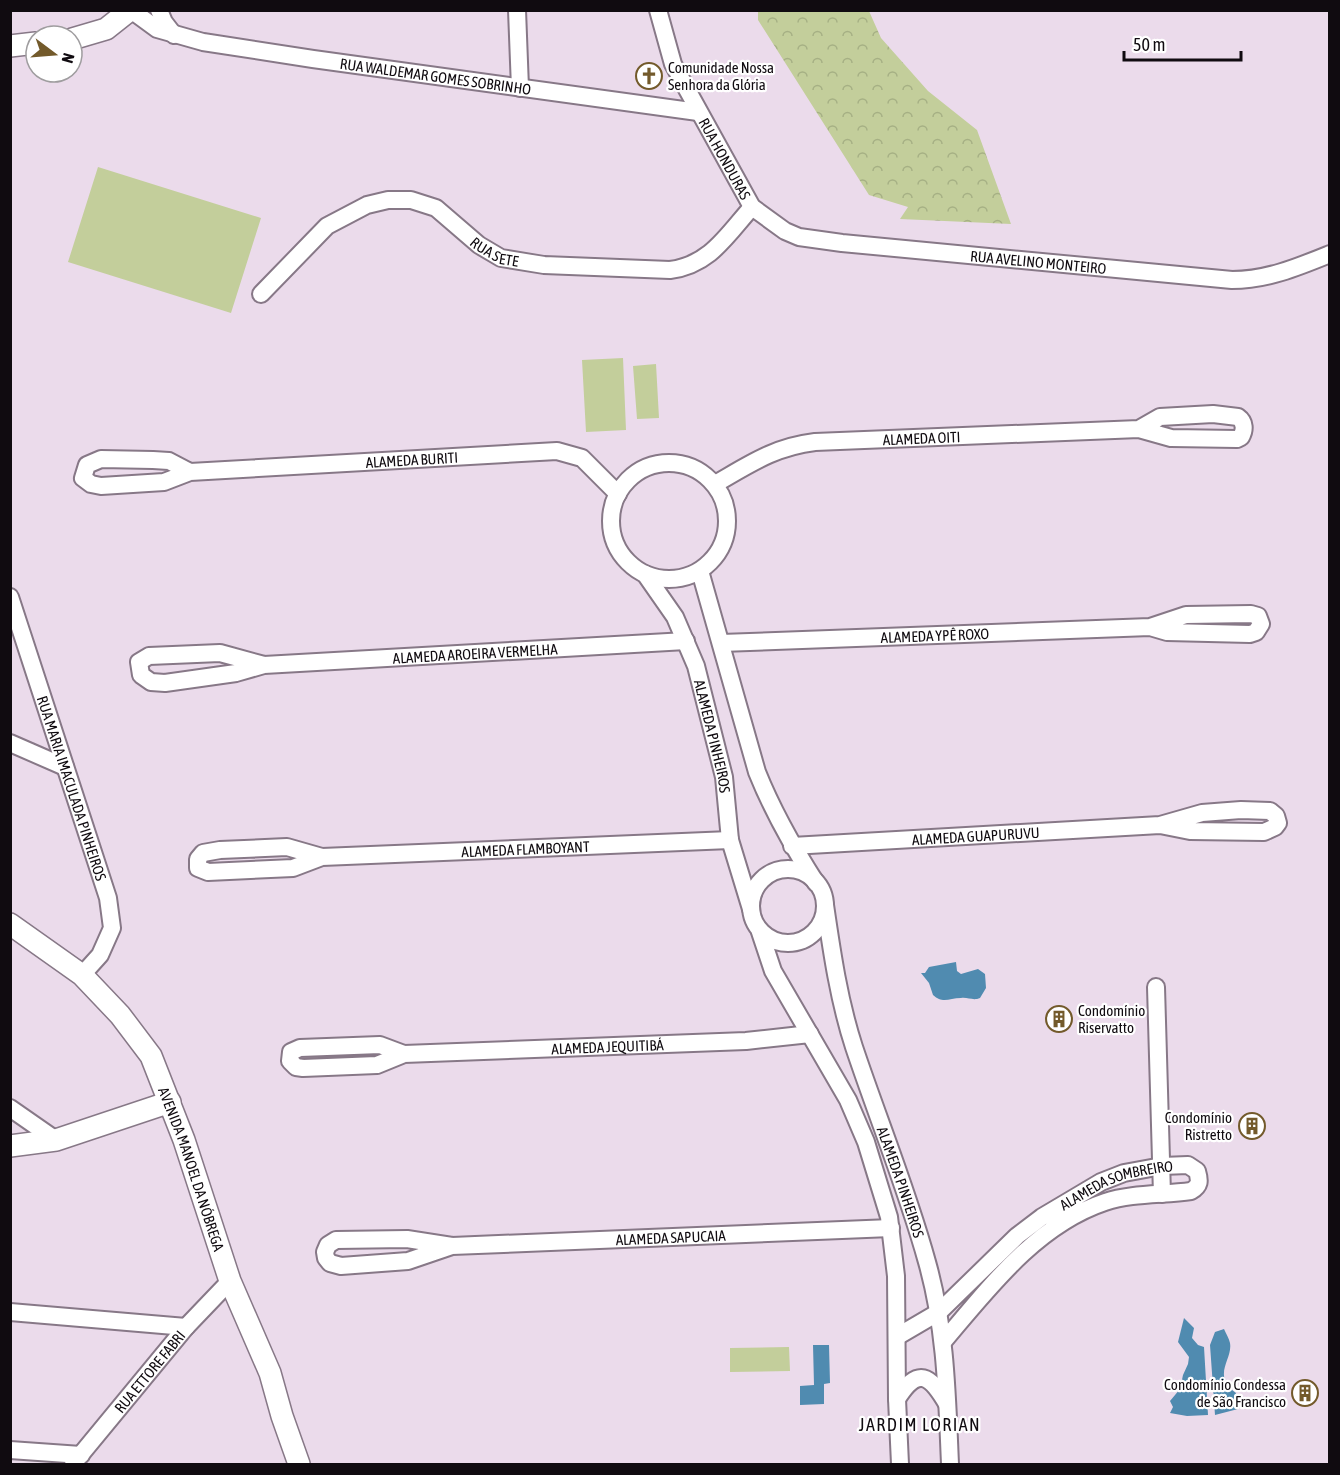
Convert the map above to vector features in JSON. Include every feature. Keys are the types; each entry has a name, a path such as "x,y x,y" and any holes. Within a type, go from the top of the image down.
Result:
{"main road":[{"name":"RUA WALDEMAR GOMES SOBRINHO","path":"84,35 106,29 131,10"},
{"name":"AVENIDA MANOEL DA NÓBREGA","path":"10,924 82,975 120,1015 152,1056 170,1102 230,1281 270,1373 299,1464"},
{"path":"10,1146 56,1140 170,1102"}],"street":[{"name":"RUA WALDEMAR GOMES SOBRINHO","path":"131,10 156,29 174,35 313,59 698,112"},
{"path":"159,10 164,22 174,35"},
{"path":"517,10 520,88"},
{"name":"RUA HONDURAS","path":"658,10 673,64 752,207"},
{"name":"RUA SETE","path":"261,294 327,226 367,205 388,200 411,201 436,208 479,245 501,258 544,265 670,270 685,268 704,260 752,207"},
{"name":"RUA AVELINO MONTEIRO","path":"752,207 785,231 799,237 818,240 1232,280 1277,275 1329,254"},
{"name":"ALAMEDA OITI","path":"715,484 766,455 797,444 1139,429 1171,438 1237,439 1241,437 1244,430 1243,423 1238,417 1213,414 1160,417 1139,429"},
{"name":"ALAMEDA BURITI","path":"190,472 169,461 101,459 87,465 83,478 91,484 101,486 164,482 190,472 558,451 582,458 618,494"},
{"path":"664,463 683,464 701,472 715,484 725,502 728,522 724,541 715,558 700,571 682,579 663,579 645,574 629,564 618,549 612,531 612,512 618,494 629,479 645,468 664,463"},
{"name":"ALAMEDA PINHEIROS","path":"700,571 757,772 792,846 816,883"},
{"name":"ALAMEDA PINHEIROS","path":"645,574 675,617 702,686 724,777 730,840 751,909"},
{"name":"RUA MARIA IMACULADA PINHEIROS","path":"10,597 108,898 112,928 100,956 82,975"},
{"name":"ALAMEDA YPÊ ROXO","path":"721,643 1150,627 1186,615 1240,613 1258,616 1261,624 1256,632 1250,634 1167,632 1150,627"},
{"name":"ALAMEDA AROEIRA VERMELHA","path":"264,665 220,653 149,656 140,662 141,675 151,682 165,683 236,673 264,665 686,641"},
{"path":"10,743 65,767"},
{"name":"ALAMEDA GUAPURUVU","path":"792,846 1160,825 1202,813 1241,810 1270,811 1276,816 1278,823 1275,827 1264,831 1190,831 1160,825"},
{"name":"ALAMEDA FLAMBOYANT","path":"322,857 293,868 208,872 198,868 198,859 203,853 220,850 287,847 322,857 730,840"},
{"path":"785,869 797,870 816,883 825,905 823,918 817,929 801,940 783,943 760,932 751,909 756,887 764,878 785,869"},
{"name":"ALAMEDA PINHEIROS","path":"825,905 834,969 844,1014 928,1263 943,1342 951,1464"},
{"name":"ALAMEDA PINHEIROS","path":"760,932 773,971 848,1100 869,1153 891,1228 896,1276 900,1464"},
{"path":"1156,987 1162,1194"},
{"name":"ALAMEDA JEQUITIBÁ","path":"404,1054 380,1045 300,1048 291,1052 290,1060 296,1067 303,1068 377,1065 404,1054 746,1041 810,1034"},
{"path":"10,1108 56,1140"},
{"name":"ALAMEDA SOMBREIRO","path":"898,1336 939,1312 1017,1236 1042,1217 1101,1182 1124,1173 1162,1166 1188,1165 1197,1172 1199,1178 1197,1188 1191,1191 1126,1197 1106,1202 1090,1208 1052,1230 1011,1265 943,1342"},
{"path":"1124,1173 1126,1197"},
{"name":"ALAMEDA SAPUCAIA","path":"452,1246 408,1261 341,1266 330,1263 326,1258 328,1245 336,1240 407,1239 452,1246 891,1228"},
{"name":"RUA ETTORE FABRI","path":"77,1460 186,1327 230,1281"},
{"path":"10,1312 186,1327"},
{"path":"897,1399 906,1385 916,1379 925,1378 933,1382 947,1405"},
{"path":"10,1450 77,1460"}],"green space":[{"path":"758,11 869,11 881,38 928,91 977,130 1011,224 900,219 908,207 869,195 758,20"},
{"path":"98,167 261,218 231,313 68,262"},
{"path":"623,358 626,430 586,432 582,360"},
{"path":"656,364 659,418 637,419 633,366"},
{"path":"789,1347 790,1371 730,1372 730,1348"}],"water":[{"path":"956,962 957,971 961,974 978,969 985,974 986,988 980,998 943,1000 933,995 929,983 921,973 925,973 929,967"},
{"path":"1184,1318 1194,1328 1192,1338 1198,1345 1204,1347 1208,1415 1187,1416 1170,1413 1173,1407 1170,1401 1180,1389 1188,1364 1189,1357 1178,1342"},
{"path":"1224,1329 1230,1343 1225,1380 1236,1393 1234,1401 1238,1409 1215,1415 1210,1345 1215,1332"},
{"path":"813,1345 829,1345 830,1383 824,1384 824,1404 800,1405 800,1386 814,1385"}],"place":[{"name":"Comunidade Nossa Senhora da Glória","path":"649,76"},
{"name":"Condomínio Riservatto","path":"1059,1019"},
{"name":"Condomínio Ristretto","path":"1252,1126"},
{"name":"Condomínio Condessa de São Francisco","path":"1305,1393"}],"district":[{"name":"JARDIM LORIAN","path":"920,1424"}]}
